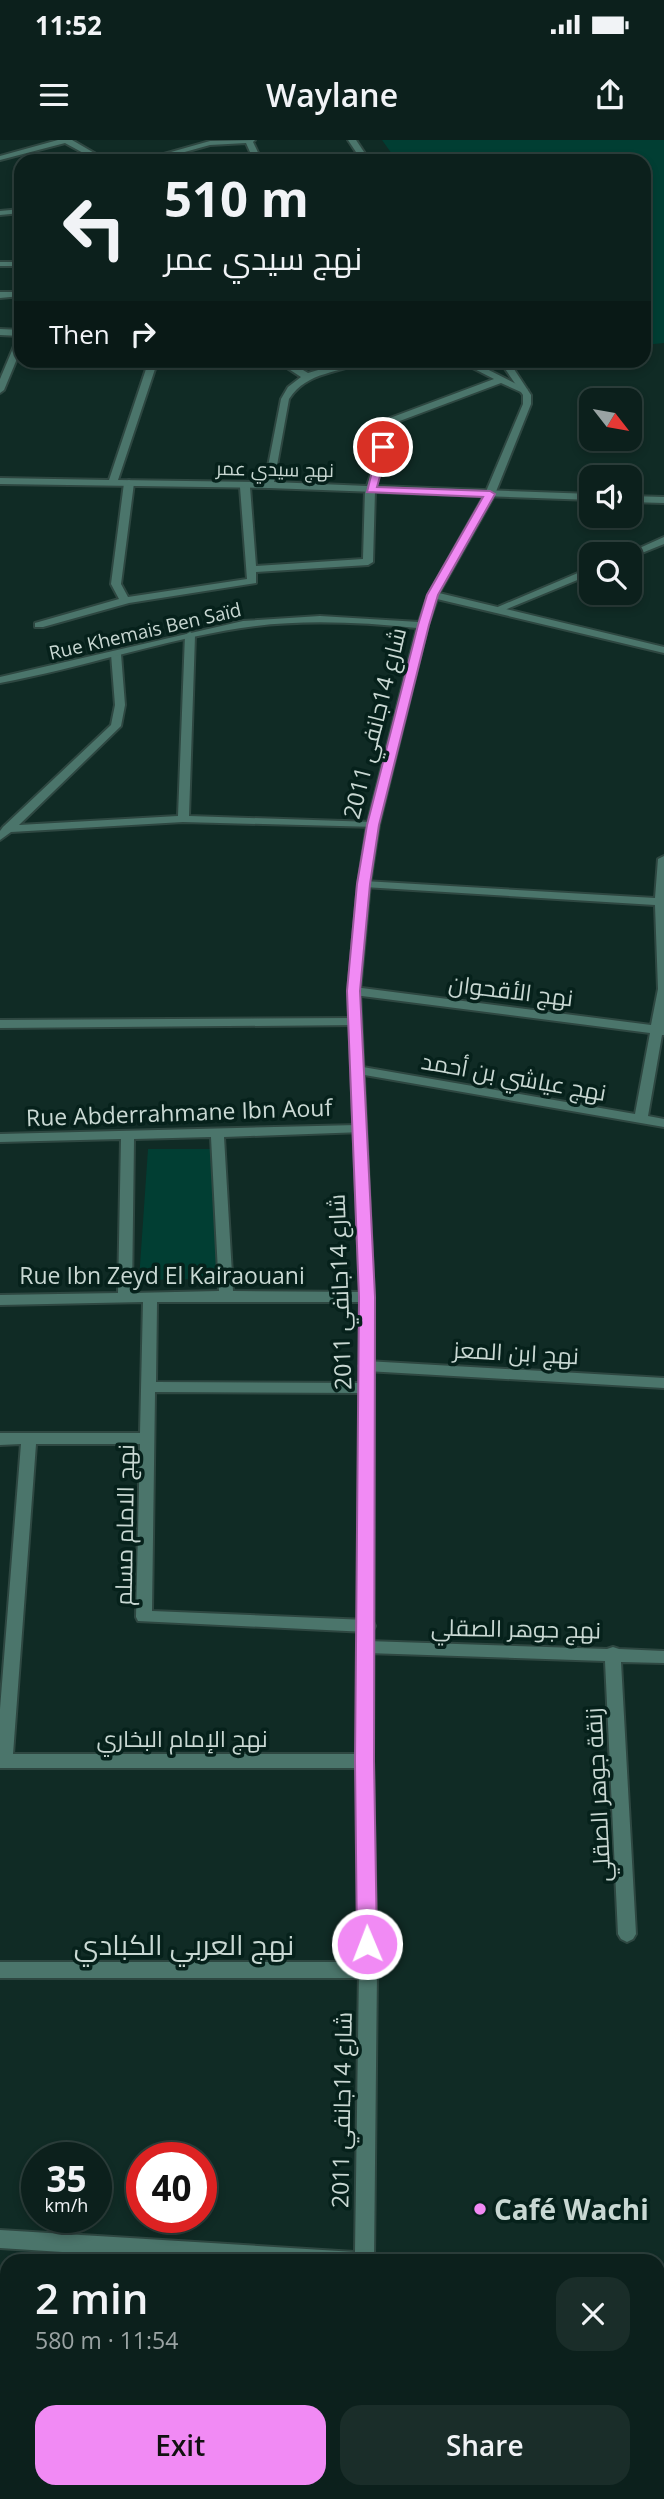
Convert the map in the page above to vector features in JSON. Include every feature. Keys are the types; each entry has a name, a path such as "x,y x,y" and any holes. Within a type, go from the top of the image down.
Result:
{"street":[{"path":"15,154 66,140 91,154"},
{"path":"170,154 219,141 250,140"},
{"path":"0,390 14,356"},
{"path":"113,482 152,368"},
{"path":"292,368 306,376"},
{"path":"269,485 285,399 295,383 306,376 335,368"},
{"path":"477,368 524,390"},
{"path":"509,368 524,390"},
{"path":"253,569 368,562 370,490 393,420 500,380"},
{"name":"شارع 14جانفي 2011","path":"364,2254 368,1970 365,1761 367,1297 354,991 364,884 373,825 424,625 433,595 490,494 527,404 524,390"},
{"name":"نهج سيدي عمر","path":"0,481 269,485 579,497"},
{"path":"125,601 116,584 130,483"},
{"path":"39,625 125,601 252,581 244,486"},
{"path":"642,499 664,500"},
{"path":"642,549 664,540"},
{"path":"652,545 664,557"},
{"path":"498,609 579,575"},
{"path":"433,595 664,650"},
{"name":"Rue Khemais Ben Saïd","path":"0,680 69,667 190,635 280,620 334,617 424,625"},
{"path":"183,819 190,635"},
{"path":"4,833 116,726 120,705 116,654"},
{"path":"4,833 183,819 373,825"},
{"path":"641,1119 660,1031 664,989 660,902 664,859"},
{"path":"364,884 660,902"},
{"name":"نهج الأقحوان","path":"354,991 660,1031"},
{"path":"0,1024 355,1021"},
{"name":"نهج عياشي بن أحمد","path":"357,1070 664,1123"},
{"name":"Rue Abderrahmane Ibn Aouf","path":"0,1138 358,1129"},
{"path":"217,1133 226,1296"},
{"path":"125,1297 128,1136"},
{"name":"Rue Ibn Zeyd El Kairaouani","path":"0,1300 150,1296 367,1297"},
{"name":"نهج الامام مسلم","path":"150,1296 144,1617 367,1626"},
{"name":"نهج ابن المعز","path":"366,1366 664,1383"},
{"path":"150,1387 367,1388"},
{"path":"2,1761 29,1438"},
{"path":"0,1439 148,1438"},
{"name":"نهج جوهر الصقلي","path":"367,1647 613,1653 664,1657"},
{"name":"زنقة جوهر الصقلي","path":"613,1653 627,1934"},
{"name":"نهج الإمام البخاري","path":"2,1761 365,1761"},
{"name":"نهج العربي الكبادي","path":"0,1970 368,1970"},
{"path":"0,2239 241,2254"}],"green space":[{"path":"382,140 664,140 664,343 651,344 651,154 392,154"},
{"path":"148,1149 223,1149 218,1279 139,1280"}],"place":[{"name":"Café Wachi","path":"480,2209"}],"route":[{"path":"367,1944 367,1297 354,991 364,884 373,825 424,625 433,595 490,494 370,490 383,447"}]}
